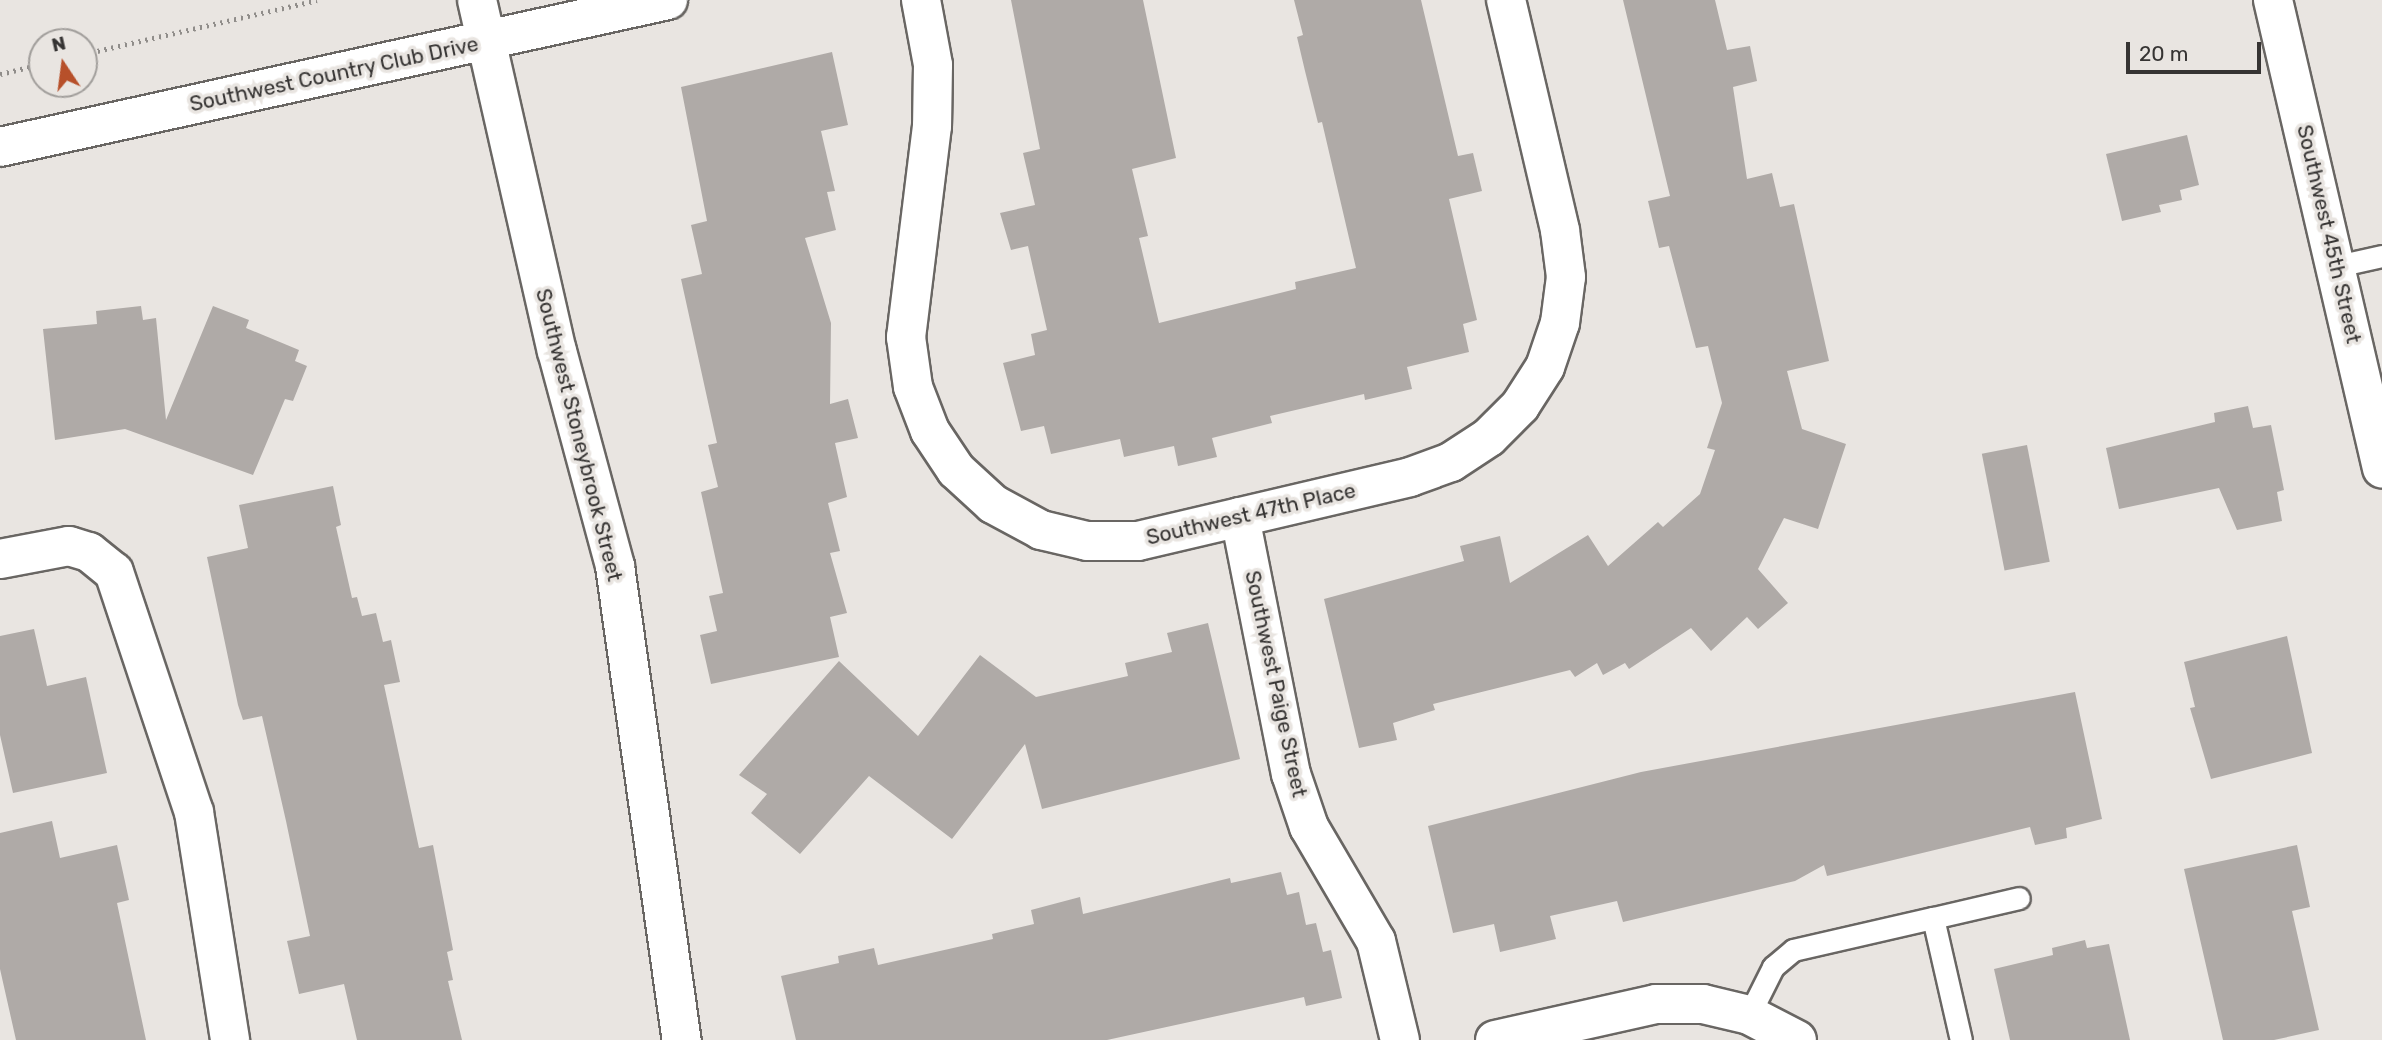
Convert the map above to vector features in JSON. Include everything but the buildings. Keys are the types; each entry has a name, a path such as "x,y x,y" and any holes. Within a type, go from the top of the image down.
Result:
{"street":[{"name":"Southwest Stoneybrook Street","path":"477,0 557,351 615,566 682,1040"},
{"name":"Southwest Country Club Drive","path":"0,147 668,0"},
{"name":"Southwest 47th Place","path":"921,0 933,65 932,126 906,337 913,387 930,431 956,470 993,504 1041,530 1087,541 1138,541 1410,477 1451,462 1497,429 1520,406 1545,367 1560,323 1566,277 1560,230 1506,0"},
{"name":"Southwest 45th Street","path":"2273,0 2377,420 2382,469"},
{"name":"Southwest Paige Street","path":"1240,517 1291,774 1309,827 1376,941 1400,1040"},
{"path":"0,559 69,546 89,552 114,572 194,812 230,1040"},
{"path":"1495,1040 1656,1004 1703,1004 1749,1015 1797,1040"}],"lane":[{"path":"2337,266 2382,256"},
{"path":"1749,1015 1773,967 1793,950 2019,898"},
{"path":"1933,918 1961,1040"}],"path":[{"path":"98,51 317,0"},
{"path":"0,74 28,67"}]}
